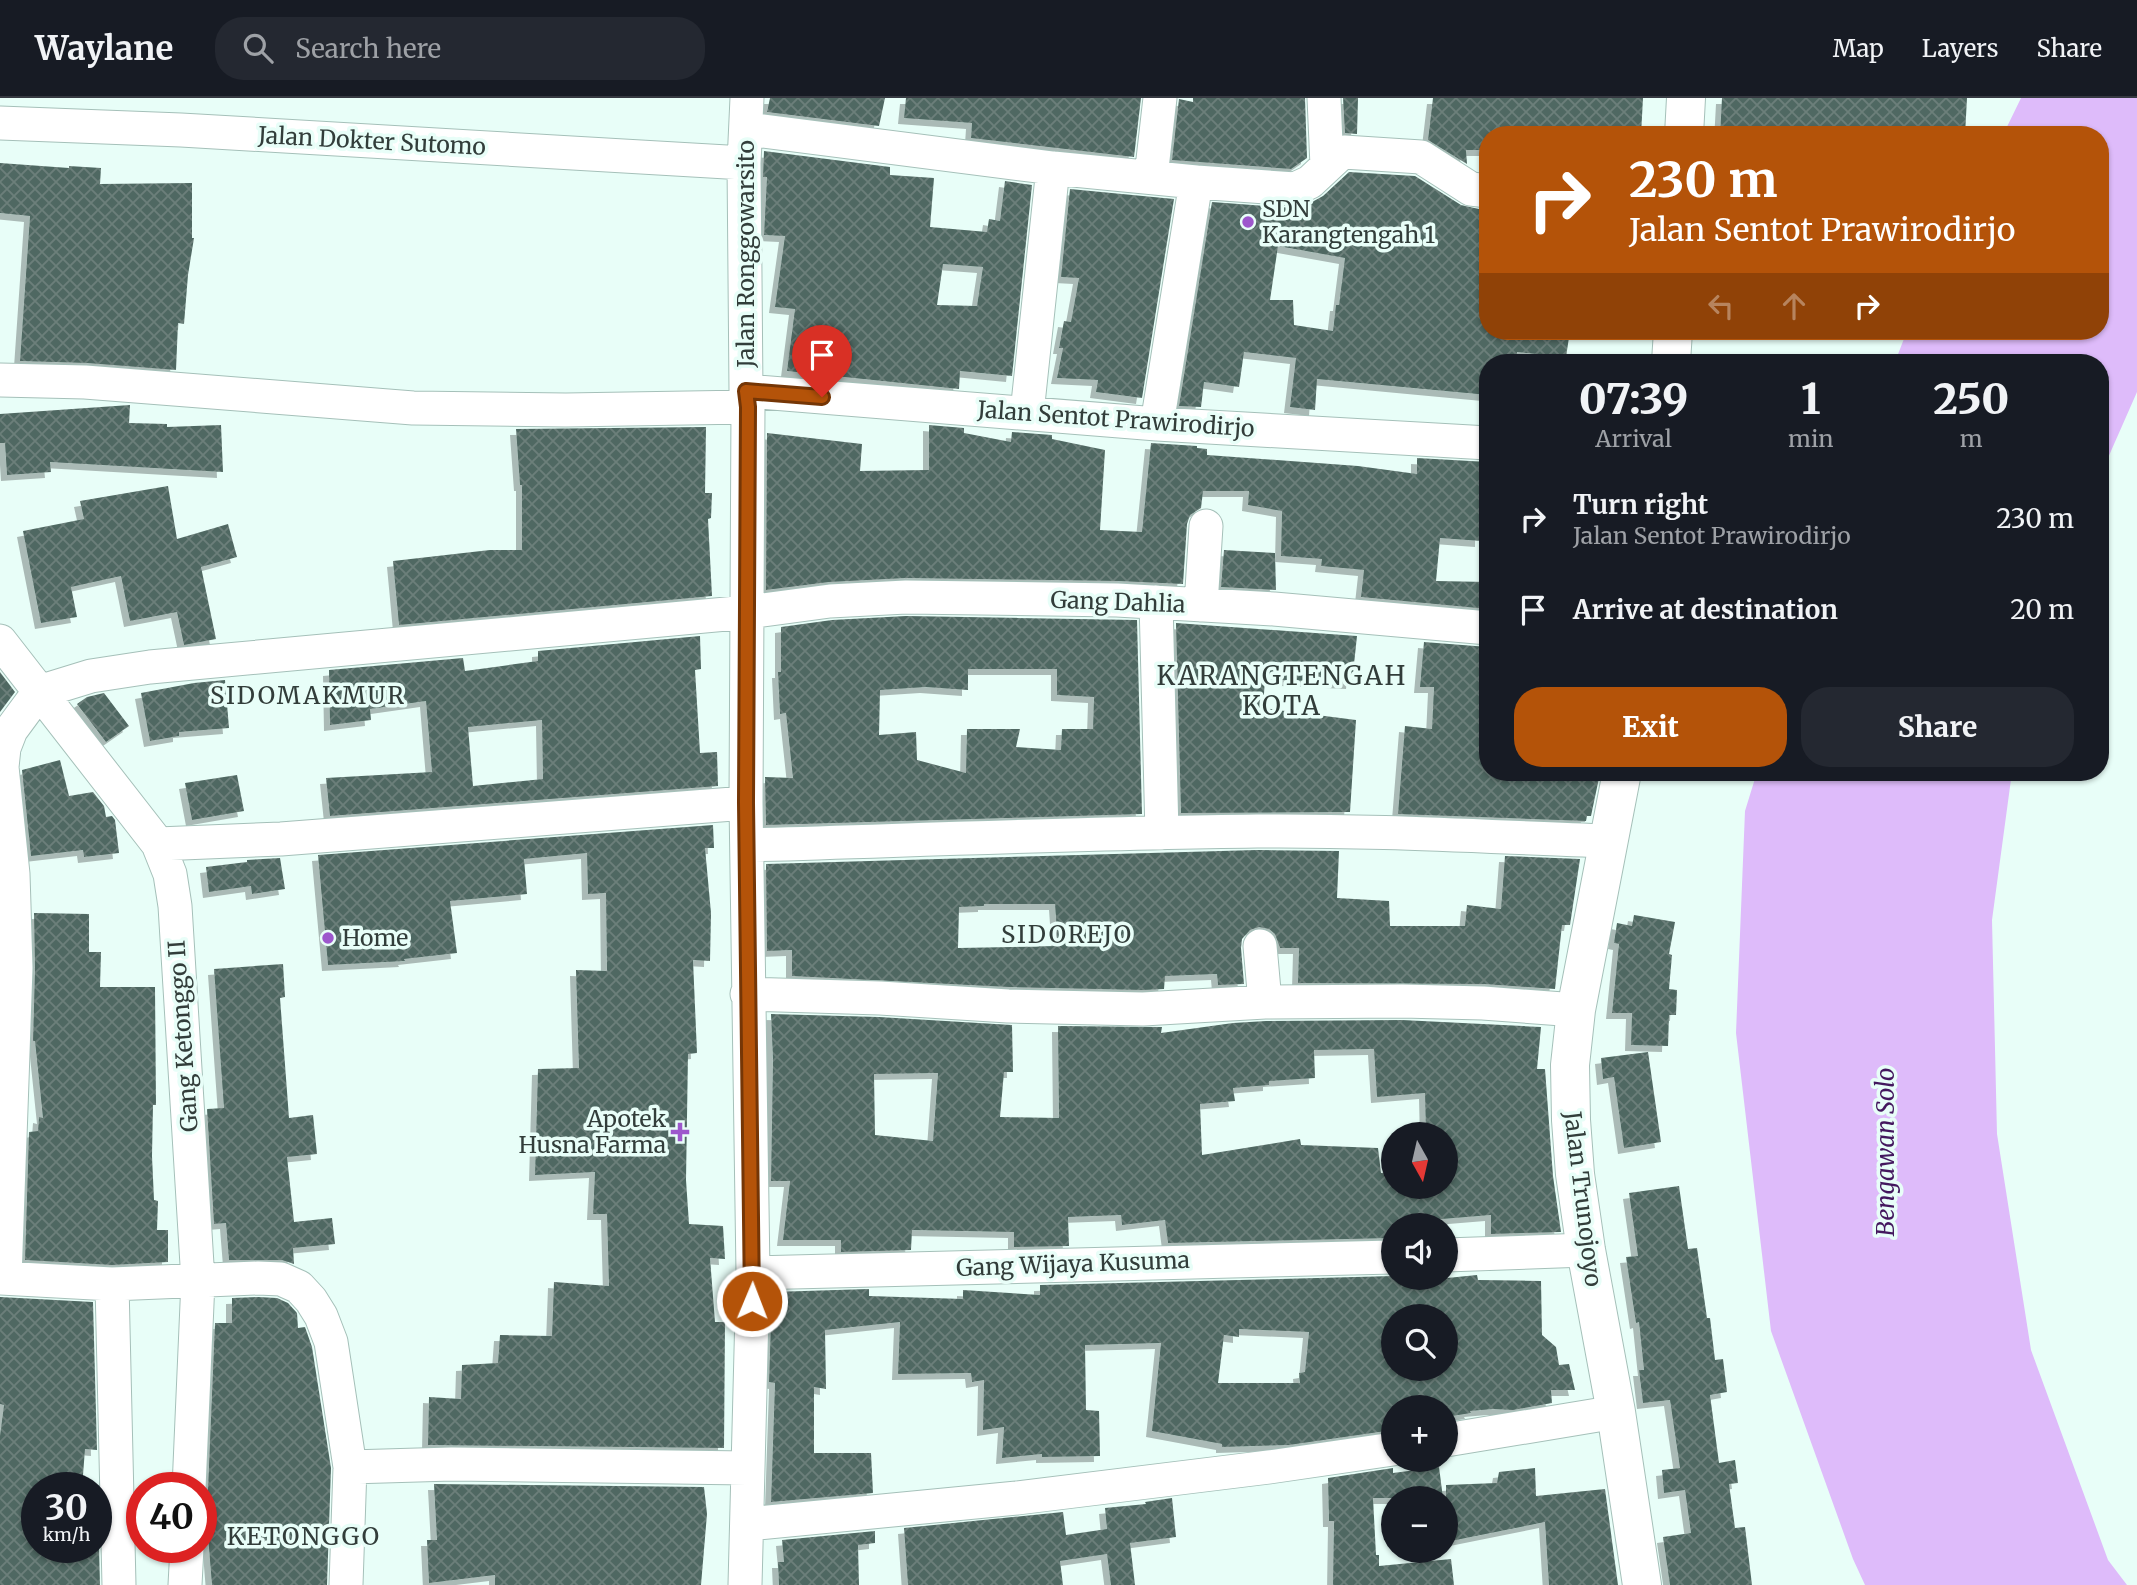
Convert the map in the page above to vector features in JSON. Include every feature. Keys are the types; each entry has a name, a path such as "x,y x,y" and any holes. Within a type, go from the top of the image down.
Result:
{"main road":[{"path":"1684,126 1686,98"},
{"name":"Jalan Trunojoyo","path":"1620,781 1576,1010 1570,1065 1571,1120 1575,1174 1586,1250 1616,1412 1642,1585"}],"street":[{"path":"1152,177 1160,98"},
{"path":"1324,98 1327,166"},
{"path":"747,114 1053,168 1295,189 1303,187 1344,152 1421,156 1471,189 1479,190"},
{"name":"Jalan Ronggowarsito","path":"745,1585 753,1273 746,803 748,612 744,163 747,114"},
{"name":"Jalan Dokter Sutomo","path":"0,122 194,130 744,163"},
{"path":"1027,413 1053,168"},
{"path":"1157,424 1196,182"},
{"name":"Jalan Sentot Prawirodirjo","path":"0,380 99,383 413,408 566,410 747,399 1027,413 1157,424 1479,442"},
{"path":"1201,605 1206,526"},
{"name":"Gang Dahlia","path":"39,692 91,676 150,667 748,612 830,601 906,597 1156,602 1479,627"},
{"path":"1156,602 1161,833"},
{"name":"Gang Ketonggo II","path":"0,641 158,844 170,874 175,905 198,1281 191,1472"},
{"path":"39,692 11,730 4,748 2,767 13,874 16,968 3,1278 112,1283 281,1279 299,1287 321,1316 331,1342 350,1467 346,1585"},
{"path":"158,844 281,839 746,803"},
{"path":"747,845 1259,831 1430,834 1608,842"},
{"path":"1260,946 1265,1002"},
{"path":"747,994 880,998 1008,1006 1143,1009 1265,1002 1402,1001 1483,1003 1576,1010"},
{"path":"1458,1255 1586,1250"},
{"name":"Gang Wijaya Kusuma","path":"753,1273 1381,1257"},
{"path":"112,1283 119,1585"},
{"path":"1458,1438 1616,1412"},
{"path":"747,1524 1017,1498 1381,1451"},
{"path":"350,1467 452,1464 747,1468"},
{"path":"186,1585 187,1563"}],"water":[{"path":"2021,98 2137,98 2137,392 2109,456 2109,354 1898,354 1904,340 2109,340 2109,126 2007,126"},
{"name":"Bengawan Solo","path":"1754,781 2011,781 1992,920 1997,1134 2031,1350 2108,1560 2127,1585 1865,1585 1853,1559 1771,1331 1736,1033 1745,811"}],"building":[{"path":"770,98 885,98 879,126 767,112"},
{"path":"906,98 1141,98 1134,157 971,138 972,123 904,118"},
{"path":"1193,98 1305,98 1307,158 1291,169 1172,160 1179,99 1193,102"},
{"path":"1343,98 1358,98 1357,134 1345,133"},
{"path":"1433,98 1643,98 1641,126 1479,126 1479,150 1466,150 1467,164 1428,140"},
{"path":"1722,98 1967,98 1965,126 1720,126"},
{"path":"764,151 890,167 890,175 934,178 930,227 987,232 989,219 1000,221 1005,181 1032,185 1012,376 960,371 959,389 787,371 795,309 775,307 785,236 764,235 767,177 763,177","holes":["943,264 983,267 977,306 937,305"]},
{"path":"0,163 101,168 100,184 192,183 194,238 184,324 178,323 176,370 20,361 30,216 0,213"},
{"path":"1349,172 1415,176 1461,205 1479,209 1479,340 1569,340 1566,354 1479,354 1479,394 1317,379 1315,410 1290,407 1296,358 1244,352 1239,387 1204,382 1201,407 1179,406 1212,202 1303,207 1323,196","holes":["1278,246 1345,258 1339,305 1336,305 1333,331 1294,325 1293,300 1270,300"]},
{"path":"1070,189 1174,199 1142,398 1096,392 1098,380 1057,378 1063,348 1059,348 1064,321 1071,322 1079,278 1061,277"},
{"path":"130,405 129,423 167,424 167,427 221,425 223,472 50,462 51,472 7,475 5,443 0,443 0,414"},
{"path":"929,425 964,428 964,433 1011,442 1012,432 1052,435 1052,439 1105,450 1100,530 1142,532 1151,443 1197,446 1207,449 1207,455 1358,466 1417,474 1417,458 1479,461 1479,541 1440,538 1436,581 1479,582 1479,608 1361,597 1364,570 1321,566 1322,559 1281,556 1282,511 1248,505 1249,491 1203,491 1201,508 1190,515 1187,524 1183,584 906,578 829,582 766,590 767,433 862,444 860,471 929,470"},
{"path":"706,427 705,493 712,493 711,518 708,519 712,596 399,625 393,561 490,550 522,550 522,485 516,429"},
{"path":"168,486 177,539 228,524 237,557 201,567 216,639 184,645 177,612 130,621 121,576 71,587 77,617 41,623 23,531 84,519 80,501"},
{"path":"1224,550 1275,553 1276,590 1221,587"},
{"path":"906,616 1137,620 1142,814 766,825 765,777 793,778 786,713 780,714 778,672 781,672 781,627 832,620","holes":["968,669 1057,669 1057,695 1094,697 1093,729 1062,729 1061,750 1016,747 1020,729 967,729 966,773 917,760 916,732 879,735 880,690 926,687 968,690"]},
{"path":"1176,623 1357,636 1352,683 1265,679 1263,708 1356,720 1350,812 1181,813"},
{"path":"700,636 701,669 695,670 700,753 717,752 718,786 330,816 326,778 432,772 426,701 370,709 371,720 330,725 329,670 463,658 465,671 538,661 538,651","holes":["542,720 543,779 473,786 468,727"]},
{"path":"1424,642 1479,646 1479,781 1598,781 1591,816 1587,816 1586,821 1398,814 1405,726 1432,729 1434,687 1420,687"},
{"path":"0,672 15,692 0,712"},
{"path":"225,680 229,728 179,732 179,736 150,741 141,693"},
{"path":"104,693 129,726 106,742 77,704 87,697"},
{"path":"60,760 69,796 93,792 104,806 106,817 112,816 115,820 119,853 84,857 83,850 31,856 22,770"},
{"path":"237,775 244,811 192,820 185,783"},
{"path":"713,825 714,848 705,848 711,913 710,961 693,960 697,1053 688,1054 686,1180 689,1224 723,1226 725,1259 710,1258 715,1322 725,1322 724,1448 428,1445 429,1397 461,1399 462,1365 498,1363 500,1335 552,1336 554,1282 609,1286 607,1214 593,1214 595,1172 535,1175 538,1069 579,1068 576,970 607,971 606,893 588,894 587,853 524,859 527,894 450,901 457,953 404,959 405,961 328,965 318,855"},
{"path":"1257,850 1339,851 1337,898 1389,901 1390,926 1465,926 1467,905 1501,909 1505,856 1580,859 1570,925 1562,925 1555,989 1484,984 1298,983 1299,948 1280,948 1275,934 1269,929 1259,927 1250,930 1242,939 1244,984 1218,985 1217,974 1165,976 1164,989 1143,990 1009,987 792,976 792,950 767,951 766,864","holes":["984,904 1055,904 1058,946 958,948 959,907"]},
{"path":"280,858 285,889 252,894 251,886 209,892 206,867"},
{"path":"34,913 89,914 89,952 101,952 100,987 155,987 156,1105 153,1105 152,1156 154,1200 158,1201 157,1230 168,1230 168,1262 112,1265 25,1260 29,1132 38,1131 39,1117 43,1118 33,1041"},
{"path":"1634,915 1675,922 1669,954 1672,955 1669,989 1677,990 1676,1015 1669,1015 1668,1046 1631,1045 1632,1013 1612,1013 1619,944 1614,943 1617,923 1632,926"},
{"path":"283,964 285,997 280,998 289,1118 313,1115 317,1154 287,1157 294,1222 332,1218 335,1244 293,1248 294,1264 282,1260 229,1260 226,1223 214,1224 207,1109 224,1108 214,969"},
{"path":"771,1014 1012,1025 1013,1072 1004,1072 1000,1117 1059,1118 1058,1026 1162,1027 1161,1033 1266,1021 1402,1020 1541,1027 1537,1069 1545,1069 1553,1176 1561,1232 1491,1234 1491,1215 1458,1218 1458,1213 1381,1213 1381,1238 1168,1243 1165,1220 1122,1225 1121,1215 1068,1217 1069,1246 1014,1247 1014,1232 912,1230 911,1250 841,1252 841,1240 783,1240 790,1181 771,1181","holes":["1374,1049 1377,1097 1425,1093 1426,1122 1458,1122 1458,1199 1381,1199 1378,1148 1301,1145 1300,1139 1202,1155 1200,1104 1235,1101 1233,1088 1269,1085 1269,1081 1315,1078 1314,1050","938,1073 933,1141 875,1135 874,1074"]},
{"path":"1648,1052 1661,1142 1624,1148 1614,1077 1603,1079 1601,1058"},
{"path":"1679,1186 1688,1249 1697,1248 1715,1360 1723,1359 1727,1392 1710,1395 1719,1463 1735,1460 1738,1483 1729,1484 1735,1528 1745,1527 1752,1585 1670,1585 1663,1537 1691,1533 1685,1490 1664,1493 1662,1470 1680,1468 1670,1400 1643,1403 1639,1370 1644,1370 1639,1322 1636,1323 1626,1257 1638,1256 1629,1193"},
{"path":"1477,1275 1478,1280 1541,1281 1542,1335 1556,1347 1559,1365 1569,1364 1575,1390 1551,1390 1552,1403 1513,1410 1470,1411 1471,1413 1458,1415 1458,1395 1381,1395 1381,1432 1289,1445 1222,1447 1222,1444 1152,1431 1161,1343 1085,1345 1086,1410 1099,1411 1100,1456 1042,1457 1042,1454 1002,1458 1004,1427 983,1430 984,1380 972,1382 971,1373 898,1374 900,1322 825,1330 826,1389 814,1387 814,1453 871,1453 873,1493 771,1502 775,1383 769,1382 772,1292 869,1289 869,1296 963,1299 963,1290 1040,1295 1040,1285 1381,1276 1381,1290 1458,1290 1458,1277","holes":["1239,1329 1309,1332 1305,1372 1299,1373 1300,1383 1218,1383 1224,1335 1239,1337"]},
{"path":"0,1297 93,1302 97,1450 85,1449 83,1472 21,1472 21,1563 99,1563 100,1585 0,1585 0,1436 4,1405 0,1404"},
{"path":"232,1298 277,1298 288,1303 297,1313 298,1328 305,1327 312,1347 331,1468 327,1585 212,1585 210,1563 217,1563 217,1472 209,1472 215,1323 232,1323"},
{"path":"1535,1468 1536,1496 1605,1489 1618,1585 1549,1585 1545,1522 1458,1540 1458,1486 1446,1485 1497,1483 1499,1472"},
{"path":"1381,1470 1393,1473 1440,1472 1441,1486 1381,1486 1381,1498 1373,1498 1379,1566 1451,1563 1454,1585 1333,1585 1334,1521 1329,1521 1328,1478"},
{"path":"434,1484 704,1487 707,1514 701,1585 495,1585 495,1575 429,1583 427,1540 437,1540"},
{"path":"1172,1498 1176,1537 1130,1543 1135,1585 1111,1585 1107,1554 1060,1561 1063,1585 908,1585 904,1528 1063,1512 1066,1535 1107,1529 1105,1508"},
{"path":"875,1531 875,1543 858,1545 859,1585 779,1585 778,1562 784,1562 782,1540"}],"place":[{"name":"SDN Karangtengah 1","path":"1248,222"},
{"name":"Home","path":"328,938"},
{"name":"Apotek Husna Farma","path":"680,1132"}],"district":[{"name":"KARANGTENGAH KOTA","path":"1282,691"},
{"name":"SIDOMAKMUR","path":"308,696"},
{"name":"SIDOREJO","path":"1067,935"},
{"name":"KETONGGO","path":"304,1537"}],"route":[{"path":"752,1301 747,994 746,391 822,397"}]}
